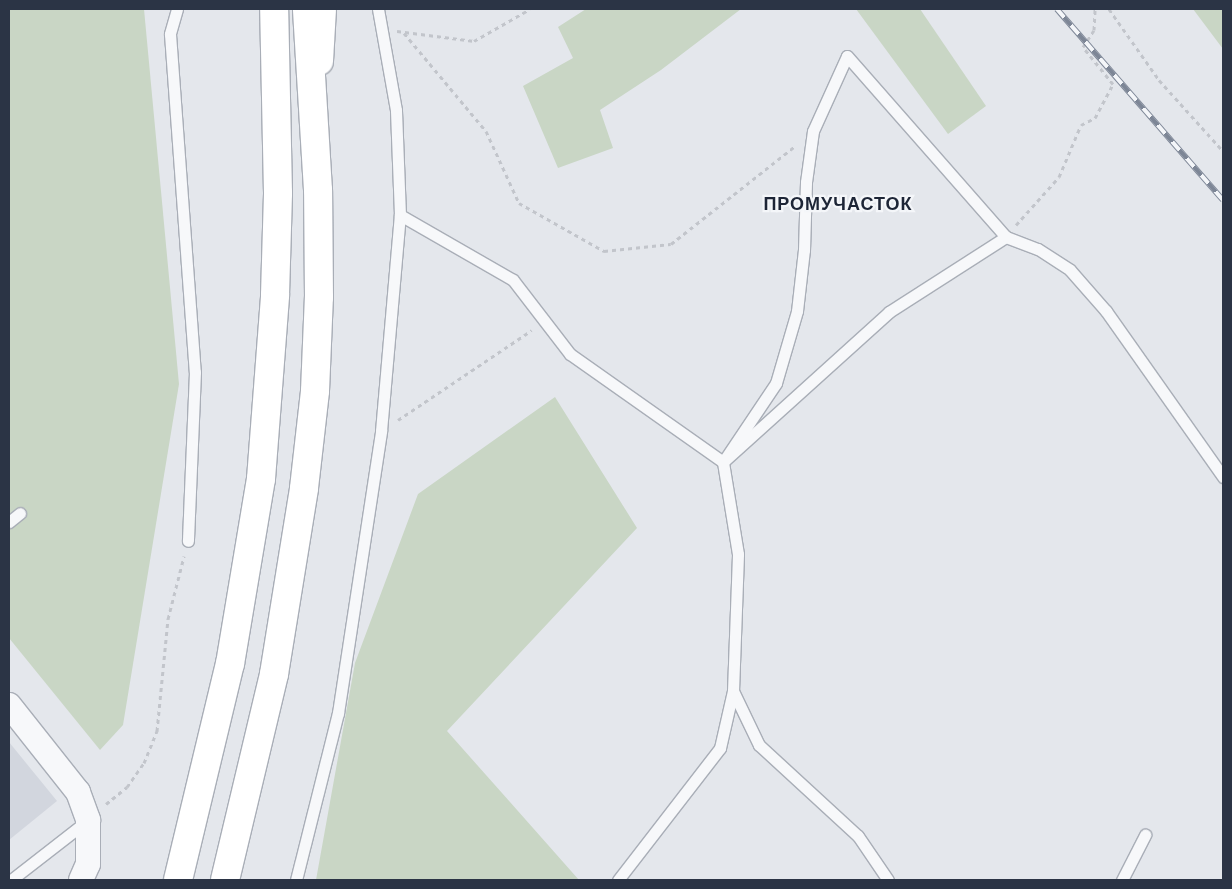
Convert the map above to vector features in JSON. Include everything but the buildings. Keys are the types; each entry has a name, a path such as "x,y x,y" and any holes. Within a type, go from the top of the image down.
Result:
{"main road":[{"path":"178,880 230,664 261,479 275,295 278,193 274,9"},
{"path":"225,880 272,684 304,488 315,391 320,297 316,120 308,9"},
{"path":"316,120 322,9"}],"street":[{"path":"9,705 78,792 88,820 88,864 81,880"}],"lane":[{"path":"177,9 170,34 195,372 188,541"},
{"path":"296,880 338,713 381,432 400,215 396,110 378,9"},
{"path":"618,880 720,748 733,691 738,554 724,462 776,383 797,311 804,250 806,182 813,131 847,56 1006,237 1038,249 1070,270 1106,311 1223,476"},
{"path":"400,215 513,280 570,354 724,462"},
{"path":"724,462 889,312 1006,237"},
{"path":"9,522 20,513"},
{"path":"733,691 759,745 858,836 888,880"},
{"path":"12,880 88,820"},
{"path":"1122,880 1145,834"}],"path":[{"path":"530,9 474,41 404,33 486,131 519,203 604,251 671,244 813,131"},
{"path":"1006,237 1059,177 1081,125 1095,118 1113,84 1083,47 1094,30 1095,9"},
{"path":"1109,9 1159,80 1223,151"},
{"path":"381,432 545,322"},
{"path":"88,820 127,787 144,762 158,730 168,619 188,541"}],"shaded area":[{"path":"9,742 57,801 9,840"}],"green space":[{"path":"9,9 144,9 179,384 123,725 100,750 9,638"},
{"path":"586,9 741,9 661,70 600,110 613,148 558,168 523,86 573,58 558,27"},
{"path":"856,9 920,9 986,106 948,134"},
{"path":"1193,9 1223,9 1223,49"},
{"path":"555,397 637,528 447,731 579,880 316,880 355,663 418,494"}],"railway":[{"path":"1057,9 1223,200"}],"district":[{"name":"ПРОМУЧАСТОК","path":"838,204"}]}
